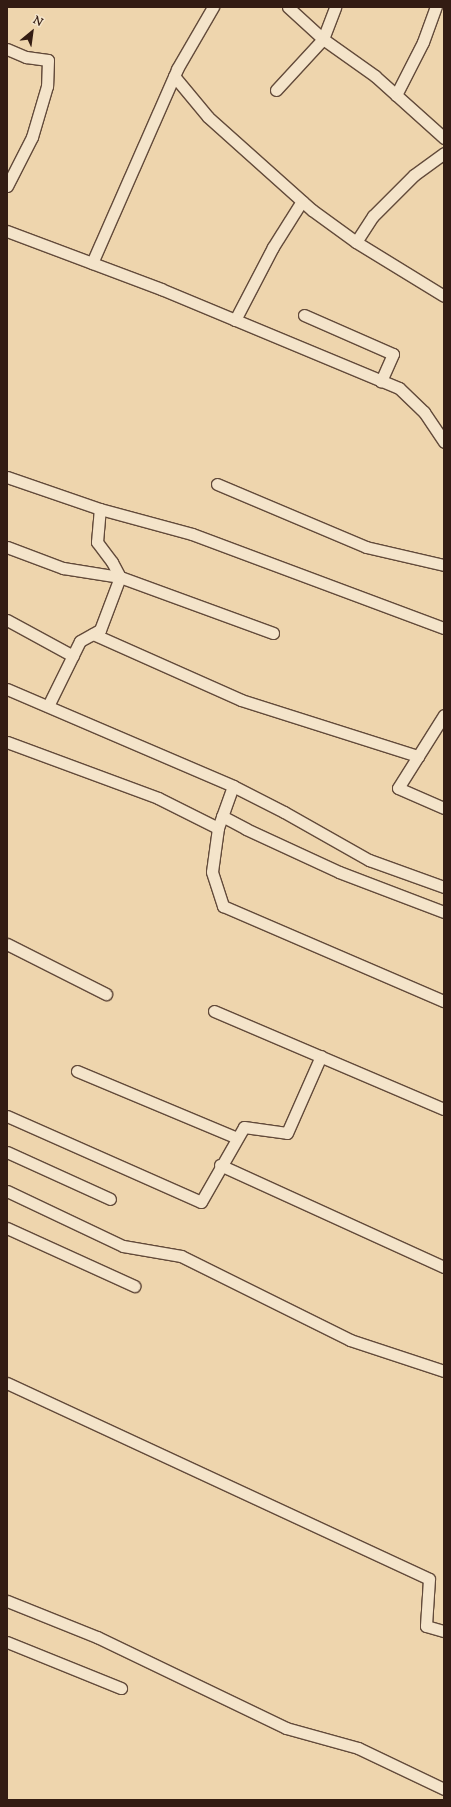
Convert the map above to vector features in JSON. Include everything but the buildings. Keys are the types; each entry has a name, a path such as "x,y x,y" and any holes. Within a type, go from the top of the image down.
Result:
{"street":[{"path":"92,263 174,76 214,7"},
{"path":"288,7 323,39 375,76 444,138"},
{"path":"276,90 323,39 336,7"},
{"path":"396,95 423,42 436,7"},
{"path":"7,49 26,57 48,60 47,86 32,137 7,186"},
{"path":"174,76 208,118 302,201 356,242 444,296"},
{"path":"356,242 373,216 414,175 444,153"},
{"path":"235,320 273,247 302,201"},
{"path":"7,231 235,320 399,388 424,412 444,442"},
{"path":"304,315 393,354 381,381"},
{"path":"7,477 100,509 192,534 444,628"},
{"path":"216,484 366,547 444,565"},
{"path":"48,706 80,641 100,630 120,577 112,562 97,542 100,509"},
{"path":"7,547 62,568 120,577 273,634"},
{"path":"7,620 73,656"},
{"path":"93,634 241,700 418,756"},
{"path":"7,689 232,786 284,812 369,860 444,887"},
{"path":"444,715 398,788 444,808"},
{"path":"7,742 158,798 218,828"},
{"path":"232,786 218,828 212,872 223,906 444,1002"},
{"path":"222,816 246,829 339,872 444,912"},
{"path":"7,944 106,994"},
{"path":"214,1011 444,1109"},
{"path":"7,1116 200,1202 220,1165 244,1127 287,1133 321,1056"},
{"path":"77,1072 237,1138"},
{"path":"7,1152 110,1199"},
{"path":"220,1165 444,1267"},
{"path":"7,1191 123,1246 181,1256 350,1340 444,1371"},
{"path":"7,1228 134,1286"},
{"path":"7,1383 429,1579 426,1626 444,1631"},
{"path":"7,1601 97,1638 286,1728 358,1748 444,1789"},
{"path":"7,1642 121,1688"}]}
